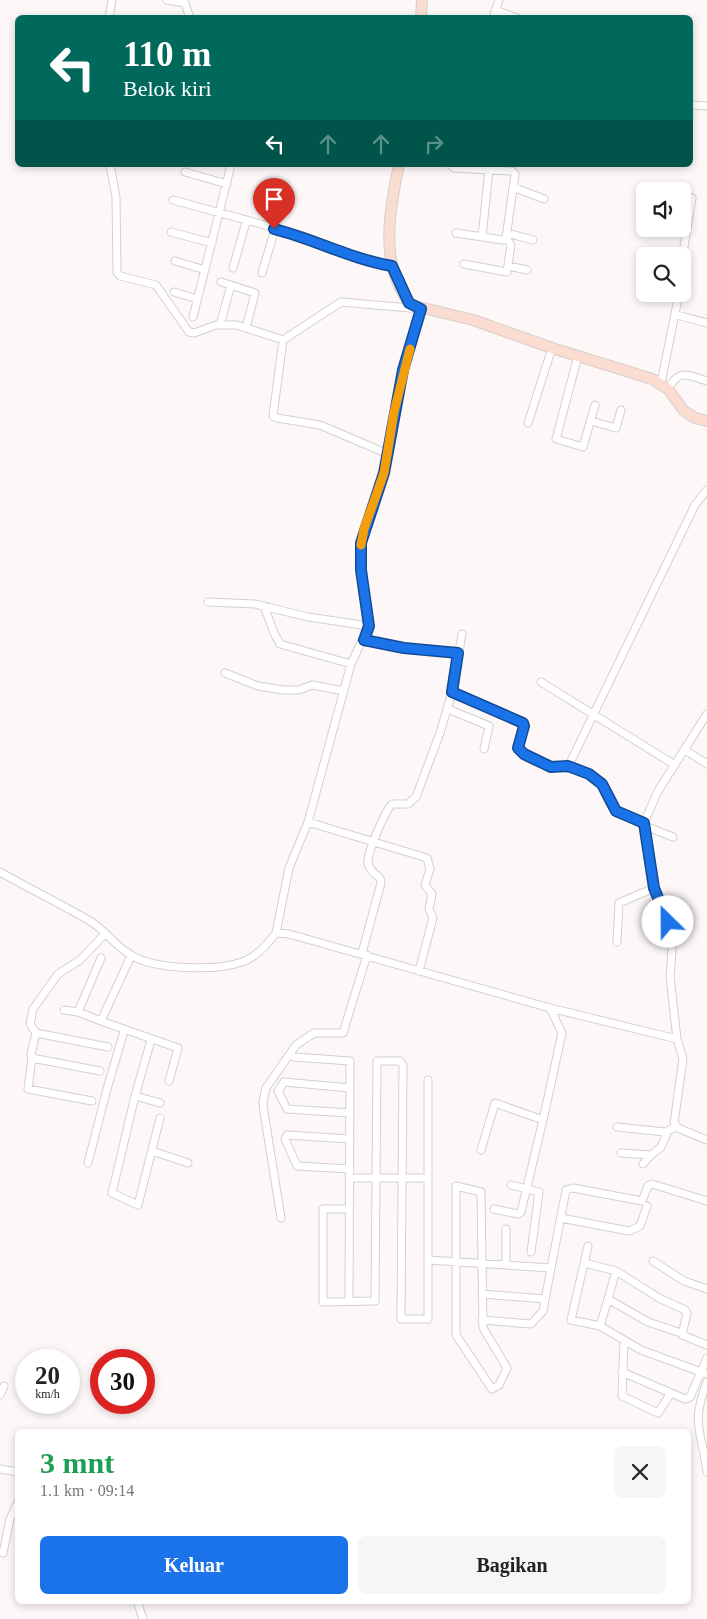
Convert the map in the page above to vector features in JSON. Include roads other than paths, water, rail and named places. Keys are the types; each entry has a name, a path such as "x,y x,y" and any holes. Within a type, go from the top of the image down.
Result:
{"street":[{"path":"110,15 112,0"},
{"path":"167,0 185,3 189,15"},
{"path":"420,15 422,0"},
{"path":"494,14 499,0"},
{"path":"693,105 707,106"},
{"path":"110,167 116,197 118,274 156,285 189,332 194,333 220,325 246,328 283,340"},
{"path":"193,317 231,167"},
{"path":"399,167 390,221 392,266 409,303 421,309"},
{"path":"453,167 512,171 515,174 507,235 511,245 507,272 464,264"},
{"path":"482,237 489,169"},
{"path":"185,172 227,184"},
{"path":"513,187 544,200"},
{"path":"684,247 692,198"},
{"path":"173,200 246,222 301,235 374,263 392,266"},
{"path":"233,268 246,222"},
{"path":"262,272 274,229"},
{"path":"171,232 212,243"},
{"path":"456,233 482,237 507,235 533,240"},
{"path":"175,261 205,270"},
{"path":"508,266 527,270"},
{"path":"221,282 256,293 246,328"},
{"path":"220,325 231,285"},
{"path":"174,292 197,299"},
{"path":"388,454 320,425 275,417 273,412 283,340 341,302 421,309 473,320 552,348 648,377 664,386 684,410 695,418 707,421"},
{"path":"664,386 678,302"},
{"path":"0,872 92,922 116,945 131,956 162,967 208,967 242,962 263,949 276,933 289,868 308,822 351,664 369,626 361,570 361,543 384,473 401,379 421,309"},
{"path":"677,315 707,323"},
{"path":"528,422 552,348"},
{"path":"578,356 556,439 583,447 595,406"},
{"path":"664,386 681,374 707,380"},
{"path":"591,421 616,428 621,410"},
{"path":"568,766 695,505 707,490"},
{"path":"208,602 264,606 308,617 369,626"},
{"path":"264,606 274,634 280,644 351,664"},
{"path":"281,1218 264,1112 264,1096 285,1058 305,1037 316,1032 343,1033 382,884 380,878 373,873 368,865 368,856 383,815 392,804 408,804 416,797 448,709 462,634"},
{"path":"364,640 404,648 458,653"},
{"path":"225,673 258,686 275,689 297,690 312,685 344,691"},
{"path":"541,682 675,765"},
{"path":"452,692 523,723 524,726 518,748 524,754 551,767 568,766 599,780 616,811 673,837"},
{"path":"448,709 489,726 484,749"},
{"path":"707,714 658,791 644,825 654,888 673,939 670,976 677,1038 683,1059 674,1117 676,1127 688,1134 707,1140"},
{"path":"685,750 707,764"},
{"path":"308,822 429,860 430,869 425,885 432,894 429,908 433,918 418,971"},
{"path":"617,942 619,903 654,888"},
{"path":"276,933 300,936 550,1008 677,1038"},
{"path":"105,934 82,959 61,970 31,1014 30,1027 36,1033 108,1047"},
{"path":"101,1021 131,956"},
{"path":"78,1012 101,958"},
{"path":"494,1209 520,1213 562,1033 550,1008"},
{"path":"64,1010 78,1012 124,1031 178,1048 169,1081"},
{"path":"88,1163 106,1089 124,1031"},
{"path":"36,1033 31,1054 28,1088 92,1101"},
{"path":"151,1040 135,1096 112,1193 138,1205 160,1118"},
{"path":"294,1057 350,1061 349,1301"},
{"path":"32,1058 100,1071"},
{"path":"349,1209 323,1209 323,1302 375,1301 376,1061 400,1062 404,1065 401,1319 428,1319 428,1080"},
{"path":"350,1088 284,1082 278,1091 288,1109 350,1113"},
{"path":"135,1096 160,1104"},
{"path":"481,1150 495,1103 543,1120"},
{"path":"618,1127 668,1132"},
{"path":"643,1164 661,1147 668,1132 676,1127"},
{"path":"350,1139 287,1135 285,1139 297,1166 350,1169"},
{"path":"152,1151 188,1163"},
{"path":"621,1153 651,1155"},
{"path":"350,1178 428,1178"},
{"path":"482,1320 531,1324 543,1311 566,1190 573,1188 642,1201 648,1186 652,1184 707,1201"},
{"path":"511,1185 538,1191 539,1194 531,1252"},
{"path":"456,1186 481,1192 482,1263 483,1328 508,1368 499,1385 492,1388 456,1335 456,1186"},
{"path":"560,1218 629,1231 640,1226 647,1206"},
{"path":"506,1229 506,1264"},
{"path":"588,1246 571,1320 600,1326 624,1341 704,1373"},
{"path":"428,1260 551,1268"},
{"path":"652,1261 684,1280 707,1289"},
{"path":"584,1263 616,1271 659,1298 685,1310 687,1313 681,1333"},
{"path":"600,1326 616,1271"},
{"path":"482,1294 545,1299"},
{"path":"608,1298 648,1322 681,1333 707,1345"},
{"path":"624,1341 622,1396 656,1413 661,1412 670,1392"},
{"path":"622,1372 688,1399 704,1373 707,1358"},
{"path":"707,1382 701,1396 697,1422 707,1472"},
{"path":"0,1395 4,1386"},
{"path":"0,1469 15,1472"},
{"path":"3,1552 10,1519 15,1508"},
{"path":"138,1604 142,1619"}]}
